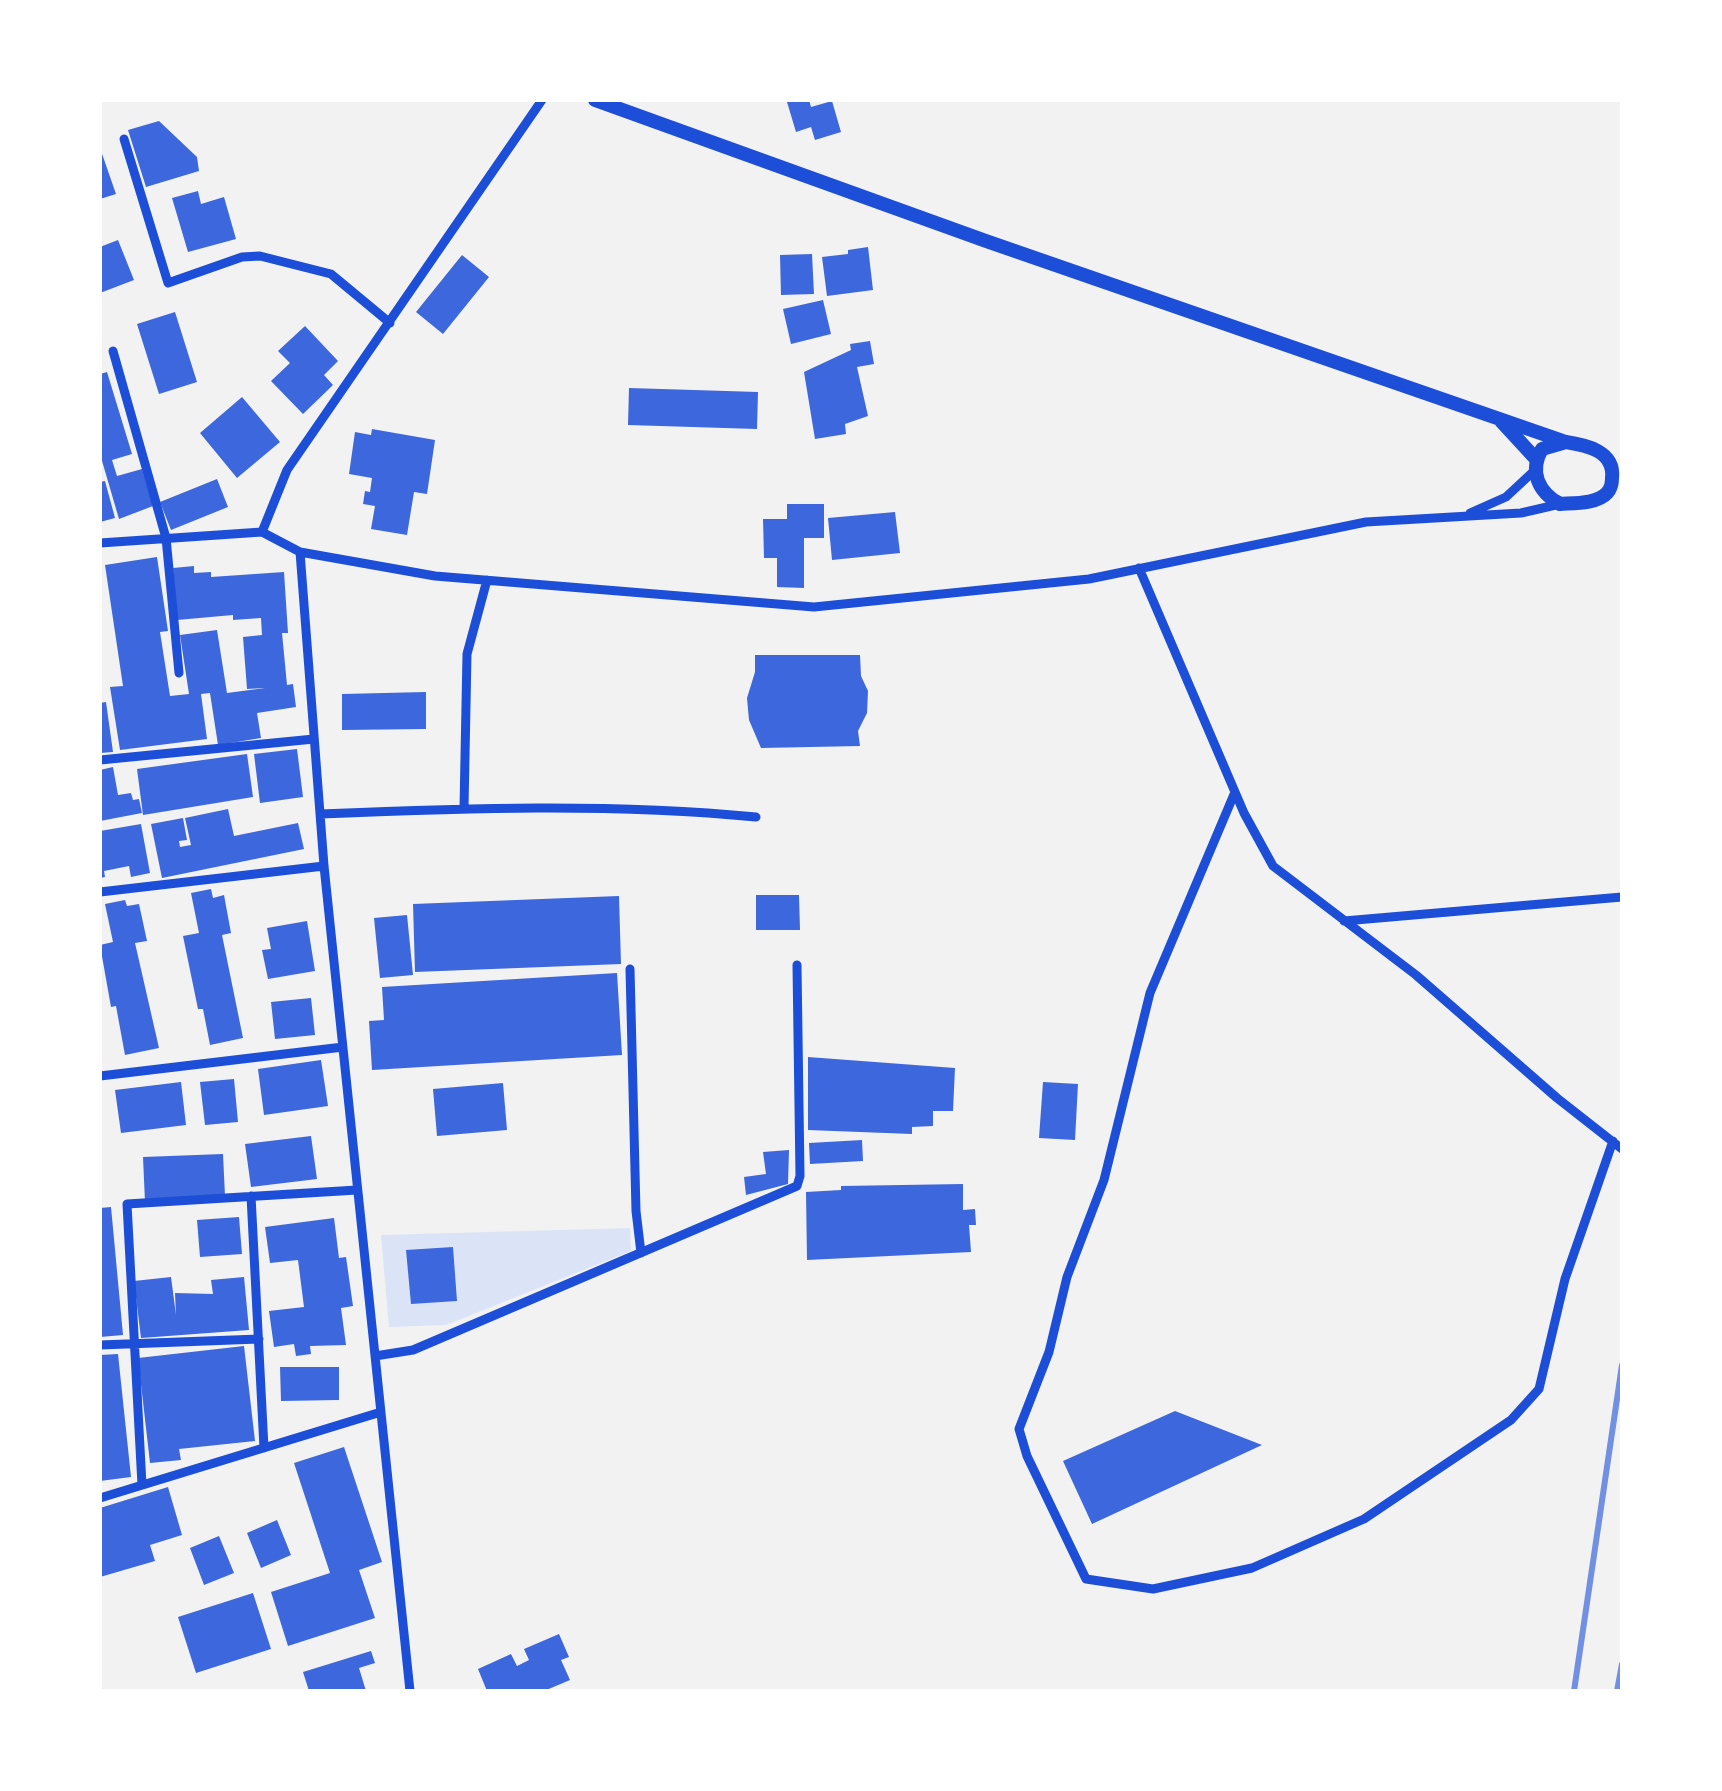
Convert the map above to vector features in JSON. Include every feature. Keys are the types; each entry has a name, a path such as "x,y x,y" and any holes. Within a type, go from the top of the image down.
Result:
{"main road":[{"path":"600,102 1248,333 1595,450 1614,459 1615,492 1560,504 1540,487 1535,465 1497,417"},
{"path":"1535,465 1542,450 1566,442"}],"street":[{"path":"262,532 287,470 542,100"},
{"path":"124,139 168,282 242,257 260,256 331,274 390,323"},
{"path":"113,351 166,538 179,672"},
{"path":"1464,516 1506,498 1535,465"},
{"path":"100,544 262,532 300,552 435,576 814,606 1089,579 1366,522 1521,513 1560,504"},
{"path":"300,552 324,866 410,1691"},
{"path":"1139,568 1235,792 1272,866 1416,975 1622,1150"},
{"path":"464,808 467,654 486,580"},
{"path":"100,760 314,739"},
{"path":"1235,792 1150,993 1104,1180 1067,1278 1049,1352 1019,1429 1027,1456 1086,1580 1153,1589 1252,1568 1364,1520 1511,1420 1539,1389 1564,1278 1613,1142"},
{"path":"320,814 464,808 666,808 756,816"},
{"path":"100,892 324,866"},
{"path":"1344,921 1622,897"},
{"path":"374,1356 414,1350 797,1186 797,965"},
{"path":"630,969 636,1211 642,1253"},
{"path":"100,1076 343,1047"},
{"path":"142,1485 127,1204 358,1190"},
{"path":"251,1196 264,1448"},
{"path":"100,1344 258,1338"},
{"path":"100,1498 381,1412"}],"shaded area":[{"path":"630,1228 631,1251 446,1325 389,1327 381,1235"}],"building":[{"path":"809,100 811,107 832,101 841,132 815,140 811,127 796,132 787,102"},
{"path":"159,121 197,157 199,171 146,187 128,130"},
{"path":"100,148 116,194 100,199"},
{"path":"198,191 201,204 224,197 236,239 188,252 172,198"},
{"path":"118,240 134,280 100,293 100,247"},
{"path":"868,247 873,290 827,296 822,257"},
{"path":"812,254 814,294 781,295 780,255"},
{"path":"462,255 489,277 443,334 416,312"},
{"path":"823,300 831,334 791,344 783,309"},
{"path":"175,312 197,382 159,394 137,324"},
{"path":"305,326 338,361 324,375 333,385 303,414 271,381 290,363 278,351"},
{"path":"870,341 874,364 857,367 868,416 845,424 846,434 815,439 804,372 851,350 850,344"},
{"path":"107,372 132,454 112,460 117,476 142,469 153,506 119,519 100,454 100,374"},
{"path":"629,388 758,392 757,429 628,425"},
{"path":"242,397 280,442 237,478 200,433"},
{"path":"372,429 435,440 427,494 414,492 407,535 371,529 375,506 363,504 372,478 349,474 355,432 371,435"},
{"path":"217,479 228,507 171,530 160,502"},
{"path":"105,481 115,518 100,522 100,482"},
{"path":"787,504 824,504 824,538 804,538 804,588 777,587 777,558 764,558 763,519 787,519"},
{"path":"895,512 900,553 832,560 828,518"},
{"path":"157,557 168,631 160,632 170,696 189,694 180,635 217,630 227,693 265,688 247,689 243,637 262,635 261,618 233,620 233,615 177,620 173,568 194,566 194,573 211,572 211,577 284,572 288,633 282,633 287,685 293,684 296,707 257,713 261,738 218,745 210,693 201,694 207,739 120,750 110,687 123,686 105,565"},
{"path":"755,655 860,655 861,676 868,691 867,713 858,731 860,746 761,748 749,720 747,698 755,672"},
{"path":"426,692 426,729 342,730 342,694"},
{"path":"106,702 113,752 100,753 100,703"},
{"path":"297,749 303,797 260,803 254,754"},
{"path":"247,754 253,797 143,815 137,769"},
{"path":"113,767 118,795 131,793 133,800 139,799 142,813 100,821 100,770"},
{"path":"228,809 234,836 298,823 304,849 162,878 151,824 183,818 187,840 179,841 180,847 191,845 185,818"},
{"path":"141,824 150,873 131,877 129,866 104,871 105,877 100,878 100,831"},
{"path":"211,889 213,898 224,895 231,933 222,935 243,1038 210,1045 183,936 199,933 191,893"},
{"path":"756,895 799,895 800,930 756,930"},
{"path":"619,896 621,964 415,972 413,904"},
{"path":"125,900 127,906 139,904 147,941 135,943 159,1048 125,1055 116,1006 111,1007 100,945 113,942 105,904"},
{"path":"407,915 413,975 380,978 374,918"},
{"path":"307,921 315,971 268,979 262,950 271,949 267,928"},
{"path":"617,973 622,1055 372,1070 369,1021 384,1020 382,987"},
{"path":"311,998 315,1035 275,1039 271,1002"},
{"path":"808,1057 955,1068 953,1111 933,1111 933,1126 912,1127 912,1134 808,1130"},
{"path":"321,1060 328,1106 264,1115 258,1069"},
{"path":"234,1079 238,1122 205,1125 200,1082"},
{"path":"181,1082 186,1125 121,1133 115,1090"},
{"path":"1043,1082 1078,1084 1075,1140 1039,1138"},
{"path":"503,1083 507,1130 437,1136 433,1089"},
{"path":"311,1136 317,1179 251,1187 245,1144"},
{"path":"862,1140 863,1161 810,1164 809,1143"},
{"path":"789,1150 788,1184 746,1195 744,1177 766,1174 763,1152"},
{"path":"223,1154 225,1196 145,1202 143,1157"},
{"path":"963,1184 963,1210 975,1209 976,1225 969,1225 971,1252 807,1260 806,1192 841,1190 841,1186"},
{"path":"111,1207 123,1335 100,1337 100,1208"},
{"path":"239,1217 242,1254 200,1257 197,1220"},
{"path":"334,1218 339,1258 346,1257 353,1306 341,1308 346,1345 310,1346 311,1354 296,1356 294,1344 274,1347 269,1311 304,1307 298,1260 270,1263 265,1227"},
{"path":"453,1247 457,1301 411,1304 406,1250"},
{"path":"171,1277 176,1315 175,1293 213,1294 211,1280 244,1277 249,1330 141,1338 134,1281"},
{"path":"244,1346 255,1441 179,1449 181,1460 150,1463 138,1358"},
{"path":"118,1354 131,1477 100,1481 100,1355"},
{"path":"280,1367 339,1367 339,1400 281,1401"},
{"path":"1175,1411 1262,1445 1092,1524 1063,1461"},
{"path":"344,1447 382,1562 359,1570 375,1618 288,1646 271,1592 330,1573 294,1463"},
{"path":"168,1487 182,1535 150,1545 155,1561 100,1577 100,1508"},
{"path":"277,1520 291,1555 261,1568 247,1533"},
{"path":"219,1536 234,1573 204,1585 190,1548"},
{"path":"253,1593 271,1649 196,1673 178,1617"},
{"path":"559,1634 569,1657 561,1660 570,1680 544,1691 487,1691 478,1669 511,1654 517,1666 529,1660 524,1649"},
{"path":"371,1651 375,1663 359,1668 366,1691 309,1691 303,1672"}],"railway":[{"path":"1574,1691 1622,1365"},
{"path":"1617,1691 1622,1664"}]}
